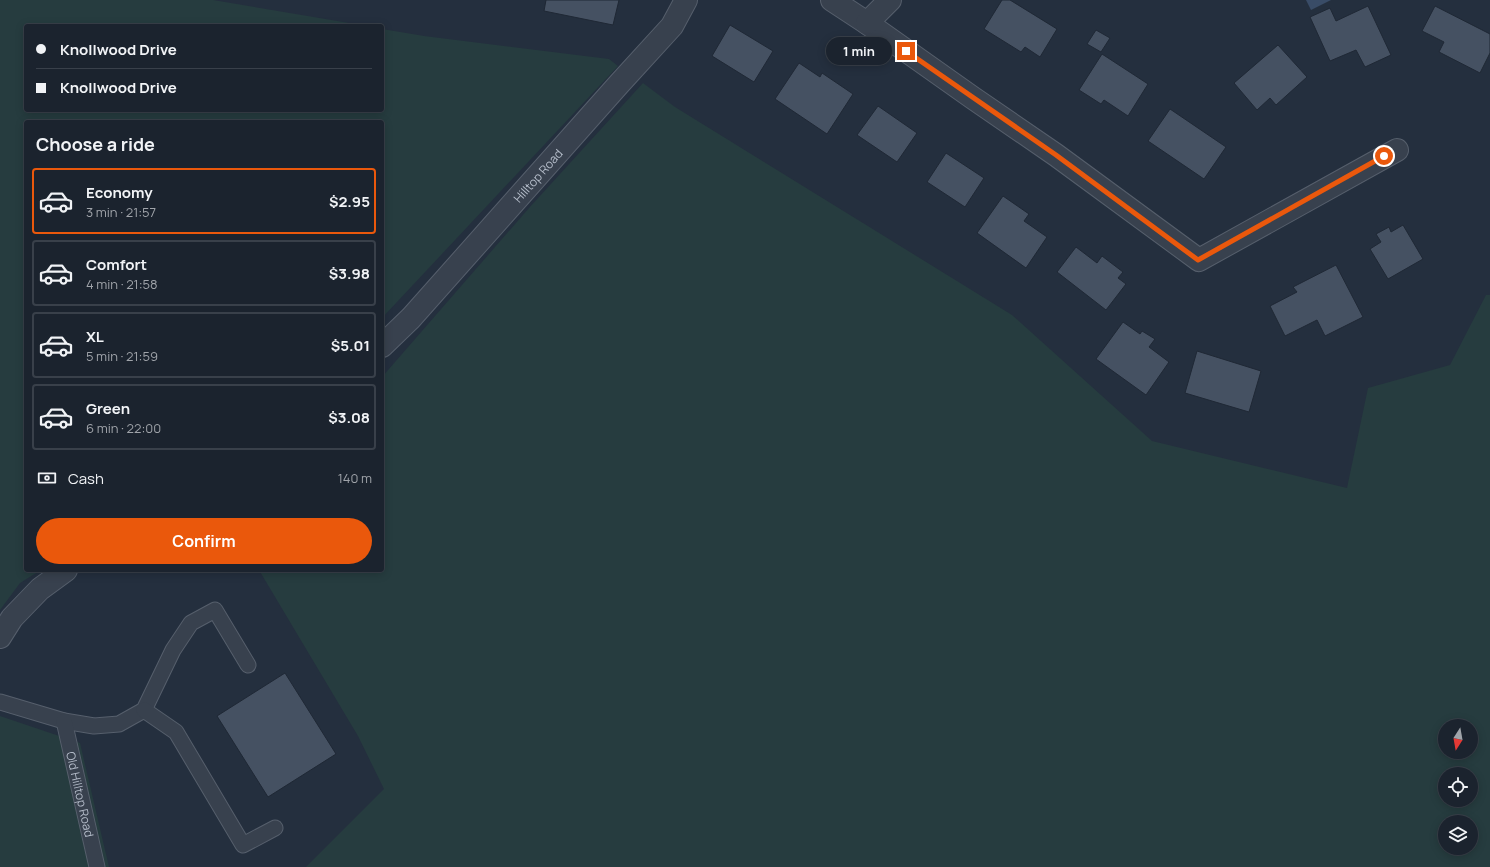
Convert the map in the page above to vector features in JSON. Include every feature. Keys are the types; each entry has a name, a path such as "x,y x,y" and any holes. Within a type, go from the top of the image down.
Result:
{"street":[{"name":"Hilltop Road","path":"384,344 411,318 619,84 662,38 672,26 686,0"},
{"path":"832,0 1056,155 1198,260 1397,150"},
{"path":"867,23 890,0"},
{"path":"0,637 12,618 40,589 63,572"}],"lane":[{"path":"0,702 64,721 94,726 119,724 144,710 173,650 191,623 215,610 248,665"},
{"path":"144,710 176,732 243,845 275,828"},
{"name":"Old Hilltop Road","path":"64,721 97,867"}],"green space":[{"path":"0,0 213,0 355,24 24,24 24,112 384,112 384,29 424,36 609,59 618,66 384,316 384,120 24,120 24,572 38,572 20,583 0,610"},
{"path":"643,83 675,107 1012,315 1152,441 1347,488 1368,388 1450,365 1486,295 1490,295 1490,867 306,867 384,789 358,736 260,572 384,572 384,375 529,208"},
{"path":"0,716 80,743 109,867 0,867"}],"water":[{"path":"1306,0 1331,0 1311,10"}],"building":[{"path":"546,0 619,0 613,25 544,11"},
{"path":"1002,0 1010,0 1057,29 1040,57 1025,47 1021,52 984,29"},
{"path":"1368,6 1391,55 1365,67 1356,50 1330,61 1310,17 1330,8 1336,21"},
{"path":"1435,6 1490,34 1490,53 1480,73 1439,52 1444,42 1422,31"},
{"path":"730,25 773,51 754,82 712,56"},
{"path":"1096,30 1110,38 1101,52 1087,44"},
{"path":"1278,45 1307,77 1276,105 1270,98 1257,110 1234,83"},
{"path":"1102,54 1148,84 1128,116 1104,100 1101,104 1079,90"},
{"path":"799,63 820,77 822,73 853,94 827,134 775,99"},
{"path":"878,106 917,133 897,162 857,135"},
{"path":"1170,109 1226,147 1204,179 1148,141"},
{"path":"946,153 984,178 965,207 927,182"},
{"path":"1003,196 1029,214 1024,221 1047,237 1026,268 977,233"},
{"path":"1403,225 1423,259 1388,279 1370,249 1381,242 1376,234 1389,227 1391,232"},
{"path":"1076,247 1097,263 1102,256 1123,272 1118,278 1126,284 1106,310 1057,272"},
{"path":"1336,265 1363,317 1325,336 1317,320 1285,336 1270,306 1297,292 1293,287"},
{"path":"1123,322 1140,334 1142,331 1155,339 1149,347 1169,362 1146,395 1096,359"},
{"path":"1197,351 1261,371 1249,412 1185,393"},
{"path":"285,673 336,754 268,797 217,716"}],"route":[{"path":"906,51 1056,155 1198,260 1384,156"}]}
